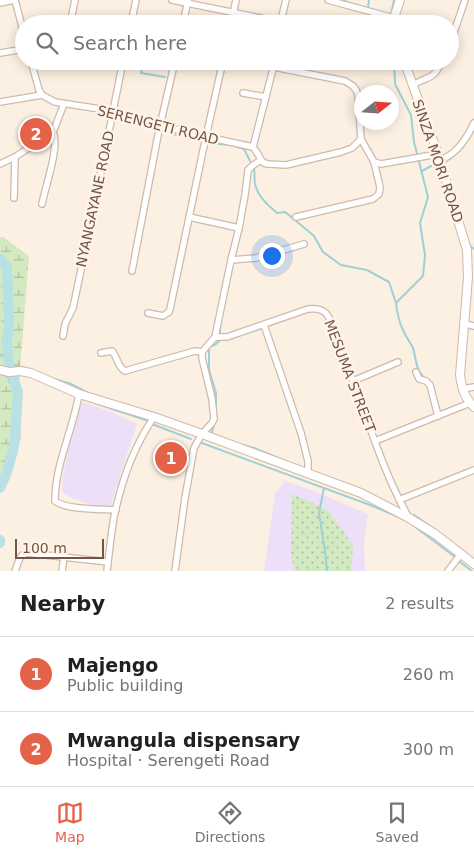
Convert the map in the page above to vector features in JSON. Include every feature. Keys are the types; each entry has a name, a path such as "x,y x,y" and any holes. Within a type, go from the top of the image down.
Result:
{"street":[{"path":"0,3 15,0 19,15"},
{"path":"72,15 76,0"},
{"path":"133,15 136,0"},
{"path":"172,0 242,15"},
{"path":"233,13 236,0"},
{"path":"282,15 286,0"},
{"path":"328,0 375,15"},
{"path":"396,15 400,0"},
{"path":"459,18 465,0"},
{"path":"185,15 188,2"},
{"path":"0,54 15,51"},
{"path":"0,102 42,95 33,70"},
{"name":"NYANGAYANE ROAD","path":"63,336 65,324 73,308 82,265 82,256 91,222 121,70"},
{"path":"132,271 172,70"},
{"path":"148,313 163,316 170,309 221,70"},
{"path":"273,70 253,147 261,160 268,164 286,165 341,152 352,148 361,139"},
{"path":"296,217 373,198 379,194 380,187 374,162 361,139 358,95 353,86 350,83 299,70"},
{"name":"SINZA MORI ROAD","path":"407,70 439,157 470,252 460,375 462,389 472,405"},
{"path":"413,85 428,79 439,70"},
{"path":"243,93 266,97"},
{"name":"SERENGETI ROAD","path":"42,95 55,102 113,111 206,137 253,147"},
{"path":"0,164 15,157 53,132 64,104"},
{"path":"374,162 381,164 451,156 474,123"},
{"path":"42,204 56,139 53,132"},
{"path":"14,198 15,157"},
{"path":"175,571 194,448 214,419 212,399 202,352 215,337 239,228 247,172 261,160"},
{"path":"189,217 239,228"},
{"path":"231,260 256,258 304,244"},
{"name":"MESUMA STREET","path":"215,337 227,337 308,309 314,308 325,313 329,317 375,440 408,518"},
{"path":"464,324 474,326"},
{"path":"264,325 301,434 308,461 308,474"},
{"path":"101,352 112,351 122,370 125,371 194,350 202,352"},
{"path":"353,381 398,362"},
{"path":"0,370 31,373 79,394 154,417 361,493 435,534 474,564"},
{"path":"416,372 419,379 430,385 438,416"},
{"path":"462,389 474,387"},
{"path":"79,394 76,412 59,468 55,486 55,501 64,505 90,509 116,510"},
{"path":"375,440 472,405"},
{"path":"107,571 116,510 125,478 134,454 154,417"},
{"path":"399,500 474,470"},
{"path":"15,571 24,553 108,562"},
{"path":"448,571 461,554"},
{"path":"62,571 64,558"}],"shaded area":[{"path":"82,402 114,413 137,424 109,510 71,498 62,492 63,474 75,421"},
{"path":"285,481 368,514 364,543 365,571 264,571 275,494"}],"green space":[{"path":"0,237 3,237 29,256 18,395 21,440 0,479"},
{"path":"292,494 328,510 353,545 351,571 295,571 291,558"}],"waterway":[{"path":"367,9 369,0"},
{"path":"391,15 394,0"},
{"path":"344,1 350,3"},
{"path":"142,70 141,73 165,77"},
{"path":"394,70 395,84 411,115 414,142 428,197 420,223 425,255 423,276 396,303 398,317 405,335 413,348 418,369 425,378"},
{"path":"162,127 164,132 203,141"},
{"path":"208,143 231,145 244,149 250,161"},
{"path":"445,162 451,158"},
{"path":"422,171 433,165"},
{"path":"254,168 256,189 270,207 277,213 285,212 289,215 314,236 323,252 341,265 367,270 389,282 396,303"},
{"path":"467,239 470,246 474,249"},
{"path":"0,259 7,267 9,324 7,342 9,364 18,392 13,451 0,488"},
{"path":"220,326 220,332"},
{"path":"216,413 216,393 209,370 209,347 220,340"},
{"path":"0,355 8,353"},
{"path":"9,364 28,369"},
{"path":"1,374 8,377 10,383"},
{"path":"48,377 71,384 88,393"},
{"path":"87,400 149,421"},
{"path":"145,410 154,413"},
{"path":"152,424 191,439"},
{"path":"211,435 214,425"},
{"path":"199,442 406,520 455,557"},
{"path":"243,445 288,462"},
{"path":"324,488 319,513 327,571"},
{"path":"386,502 400,509"},
{"path":"414,515 436,530"},
{"path":"460,562 472,571"}],"place":[{"name":"Mwangula dispensary","path":"36,134"},
{"name":"Majengo","path":"171,458"}]}
